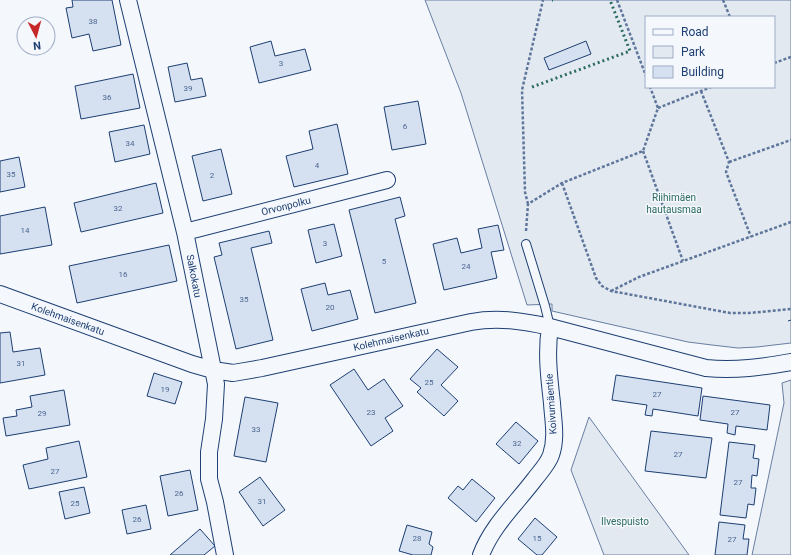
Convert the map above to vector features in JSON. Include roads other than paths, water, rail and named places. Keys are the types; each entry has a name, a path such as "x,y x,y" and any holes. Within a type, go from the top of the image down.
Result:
{"street":[{"name":"Salkokatu","path":"128,0 185,232 216,384 214,419 209,452 209,479 225,555"},
{"name":"Orvonpolku","path":"185,232 387,180"},
{"name":"Kolehmaisenkatu","path":"0,294 192,364 213,370 233,373 482,320 507,319 550,327 706,368 725,370 743,369 791,362"},
{"name":"Koivumäentie","path":"481,555 494,529 528,488 550,456 553,445 554,430 547,359 547,343 550,327"}],"lane":[{"path":"526,244 550,327"}],"park label":[{"name":"Riihimäen hautausmaa","path":"674,202"},
{"name":"Ilvespuisto","path":"625,521"}]}
